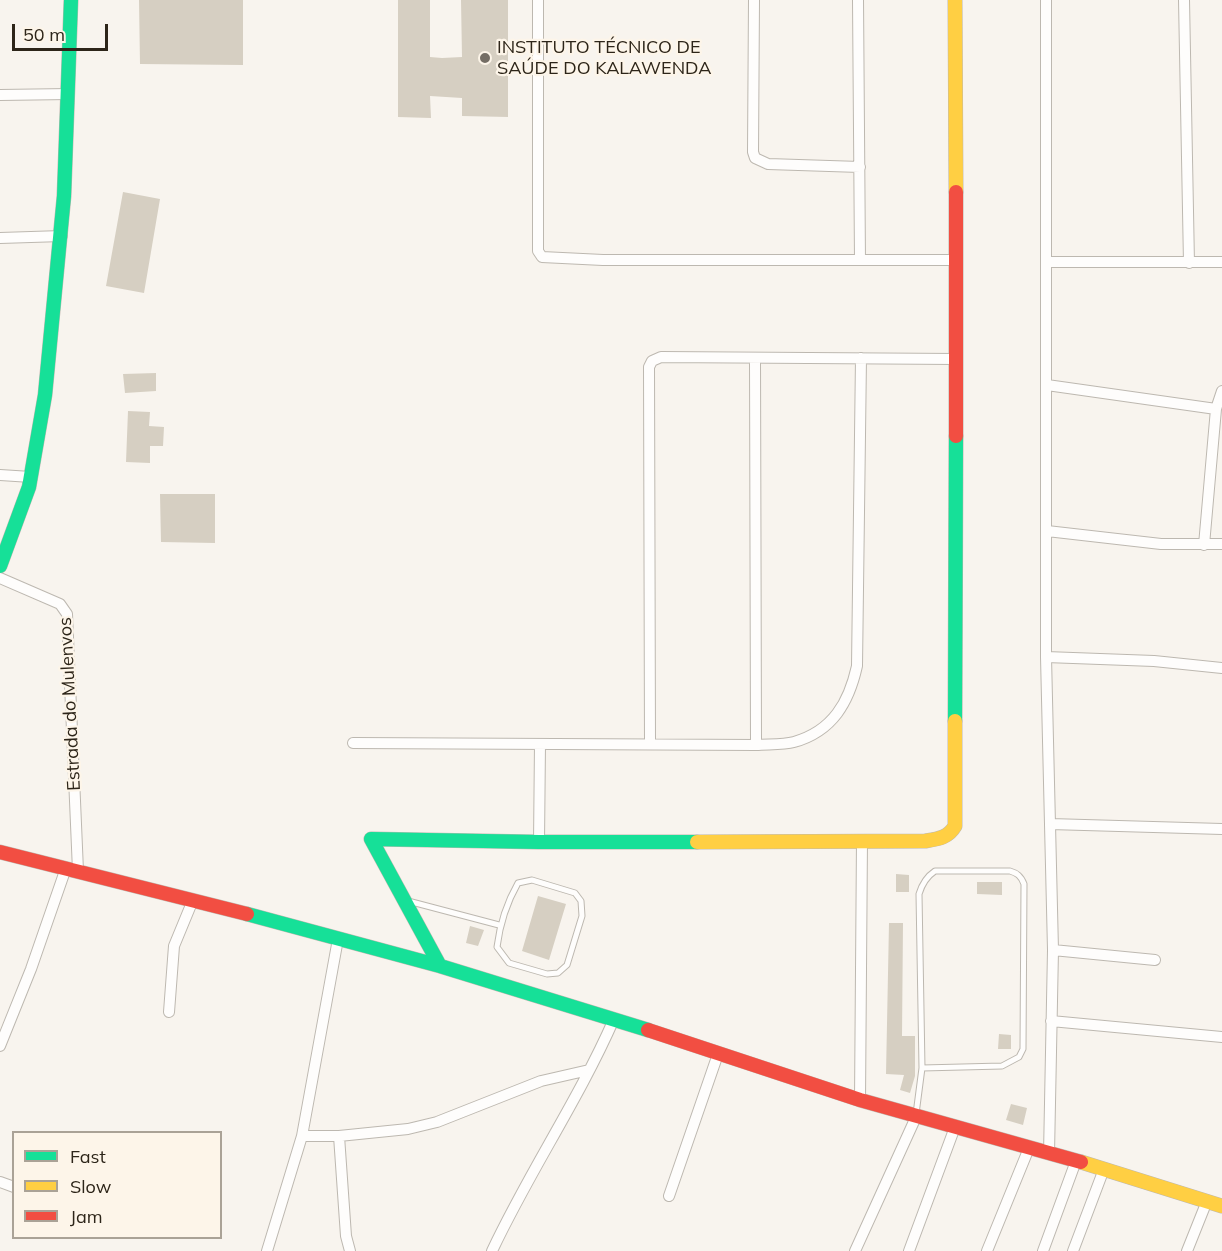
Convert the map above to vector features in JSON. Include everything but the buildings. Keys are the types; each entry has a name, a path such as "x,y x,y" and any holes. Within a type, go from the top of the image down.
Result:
{"street":[{"path":"0,566 17,524 31,477 42,416 62,236 71,0"},
{"path":"538,0 538,251 542,257 603,260 957,260"},
{"path":"753,0 753,152 755,158 768,164 860,167"},
{"path":"858,0 860,260"},
{"path":"440,966 371,839 539,842 925,841 950,834 955,826 957,260 955,0"},
{"path":"1046,0 1046,657 1053,950 1049,1155"},
{"path":"1184,0 1189,263"},
{"path":"0,95 69,94"},
{"path":"0,238 62,236"},
{"path":"1047,262 1222,262"},
{"path":"650,744 649,367 652,360 661,357 956,359"},
{"path":"755,358 756,745"},
{"path":"353,743 756,745 793,742 813,734 831,721 845,704 856,666 861,358"},
{"path":"1047,385 1216,409"},
{"path":"1204,545 1216,409 1222,391"},
{"path":"0,475 31,477"},
{"path":"1047,531 1161,544 1222,544"},
{"name":"Estrada do Mulenvos","path":"0,578 60,604 68,614 72,870"},
{"path":"1046,657 1154,661 1222,668"},
{"path":"539,842 540,744"},
{"path":"1050,824 1222,829"},
{"path":"860,1100 862,840"},
{"path":"0,852 193,900 440,966 614,1019 860,1100 1104,1169 1222,1206"},
{"path":"0,1046 72,870"},
{"path":"169,1012 174,946 193,900"},
{"path":"267,1251 302,1136 338,939"},
{"path":"1053,950 1155,960"},
{"path":"492,1251 510,1211 589,1070 614,1019"},
{"path":"1051,1021 1222,1037"},
{"path":"669,1196 718,1054"},
{"path":"302,1136 339,1136 408,1129 437,1122 541,1081 589,1070"},
{"path":"855,1251 916,1117"},
{"path":"909,1251 955,1127"},
{"path":"339,1136 346,1236 350,1251"},
{"path":"987,1251 1029,1148"},
{"path":"1043,1251 1076,1161"},
{"path":"1072,1251 1104,1169"},
{"path":"1187,1251 1207,1201"}],"lane":[{"path":"916,1117 922,1068 919,894 921,886 927,875 935,871 1010,871 1016,873 1022,877 1024,884 1023,1048 1019,1057 1002,1066 922,1068"},
{"path":"532,880 575,893 581,901 582,916 567,965 558,973 547,974 509,963 497,947 500,925 509,898 518,883 532,880"},
{"path":"405,900 500,925"}],"traffic: fast":[{"path":"0,566 29,487 45,395 64,196 71,0"},
{"path":"955,721 956,436"},
{"path":"440,966 371,839 697,842"},
{"path":"247,914 440,966 648,1030"}],"traffic: slow":[{"path":"955,0 956,192"},
{"path":"697,842 925,841 942,837 955,826 955,721"},
{"path":"1081,1162 1222,1206"}],"traffic: jam":[{"path":"956,192 956,436"},
{"path":"0,852 247,914"},
{"path":"648,1030 860,1100 1081,1162"}],"place":[{"name":"INSTITUTO TÉCNICO DE SAÚDE DO KALAWENDA","path":"485,58"}]}
